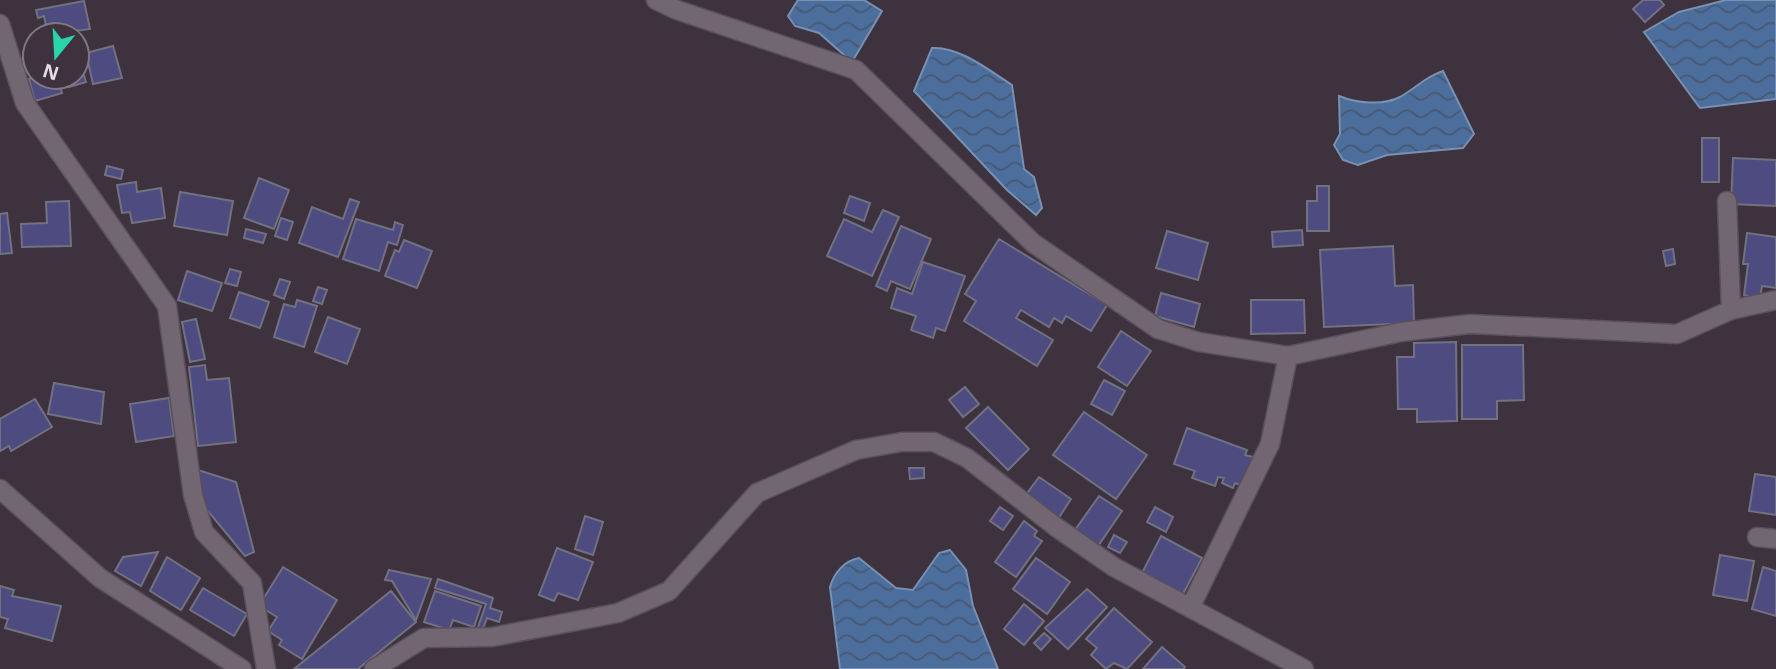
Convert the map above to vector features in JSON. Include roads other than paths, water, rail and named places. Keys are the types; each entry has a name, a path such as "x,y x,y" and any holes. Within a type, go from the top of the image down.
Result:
{"street":[{"path":"656,0 677,10 856,71 1033,243 1158,329 1199,342 1288,356 1401,332 1470,324 1677,334 1731,310 1776,300"},
{"path":"0,24 25,103 167,306 193,495 204,532 252,583 266,669"},
{"path":"1727,201 1731,310"},
{"path":"1190,608 1270,444 1288,356"},
{"path":"374,669 424,638 492,637 618,613 669,591 757,493 856,450 902,442 934,442 967,458 1056,527 1114,567 1304,669"},
{"path":"0,489 100,578 242,669"},
{"path":"1757,537 1776,539"}],"water":[{"path":"798,0 864,0 882,11 852,62 819,33 795,26 788,16"},
{"path":"1726,0 1776,0 1776,99 1700,108 1644,32 1679,12"},
{"path":"932,48 942,48 963,55 1012,85 1024,169 1034,177 1042,208 1036,215 1007,190 914,91"},
{"path":"1443,71 1474,134 1463,148 1387,155 1358,165 1343,160 1334,145 1340,134 1339,96 1353,100 1386,102 1406,94"},
{"path":"950,550 966,570 973,606 998,669 840,669 830,587 840,568 859,558 896,588 913,590 939,553"}]}
